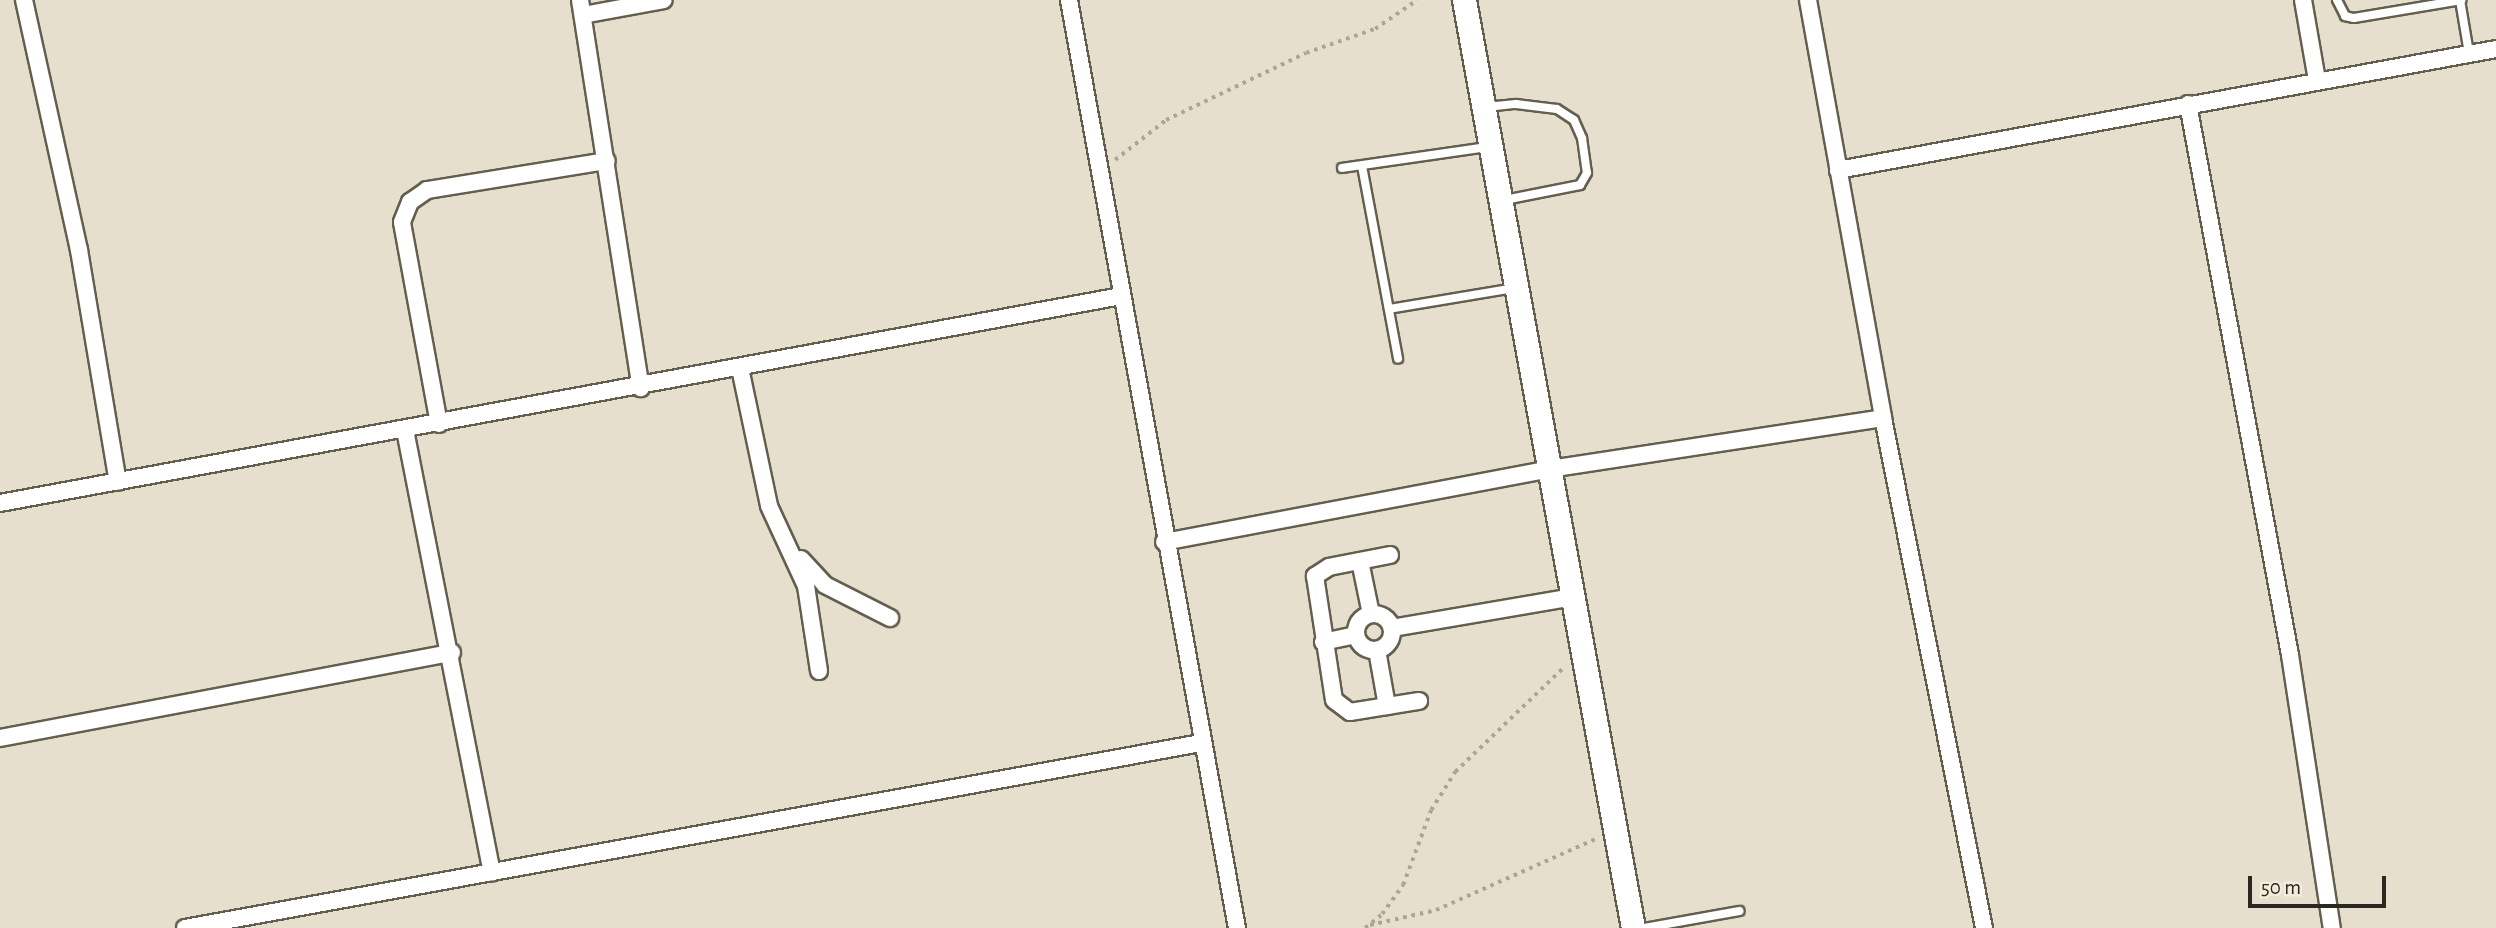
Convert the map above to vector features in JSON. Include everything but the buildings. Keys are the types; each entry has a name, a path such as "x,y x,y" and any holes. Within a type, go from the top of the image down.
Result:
{"street":[{"path":"24,0 79,250 118,482"},
{"path":"641,388 581,7 664,0"},
{"path":"1069,0 1164,542 1237,928"},
{"path":"1464,0 1633,928"},
{"path":"1808,0 1883,418 1984,928"},
{"path":"2303,0 2317,80"},
{"path":"1838,170 2496,49"},
{"path":"2188,104 2290,654 2332,928"},
{"path":"439,424 402,222 410,202 426,190 607,161"},
{"path":"0,503 641,388 1121,296"},
{"path":"740,368 767,497 806,586 819,671"},
{"path":"1164,542 1550,469 1883,418"},
{"path":"405,430 452,653 492,873"},
{"path":"786,541 825,585 890,618"},
{"path":"1390,555 1323,569 1315,576 1323,642 1336,705 1350,712 1419,701"},
{"path":"1360,561 1371,614"},
{"path":"1392,628 1573,597"},
{"path":"1371,614 1382,615 1392,628 1390,640 1377,650 1362,645 1356,635 1360,619 1371,614"},
{"path":"1323,642 1356,635"},
{"path":"1377,650 1387,706"},
{"path":"0,738 452,653"},
{"path":"185,928 1201,743"}],"lane":[{"path":"2337,0 2345,16 2354,18 2460,0 2469,53"},
{"path":"1484,107 1516,104 1557,109 1574,120 1582,138 1587,173 1580,185 1501,201"},
{"path":"1342,168 1491,147"},
{"path":"1362,166 1398,359"},
{"path":"1389,309 1517,287"},
{"path":"1644,928 1739,911"}],"path":[{"path":"1100,179 1123,152 1166,120 1306,53 1375,29 1417,0"},
{"path":"1367,927 1403,885 1431,810 1455,772 1536,697 1582,646"},
{"path":"1367,927 1436,910 1616,830"}]}
